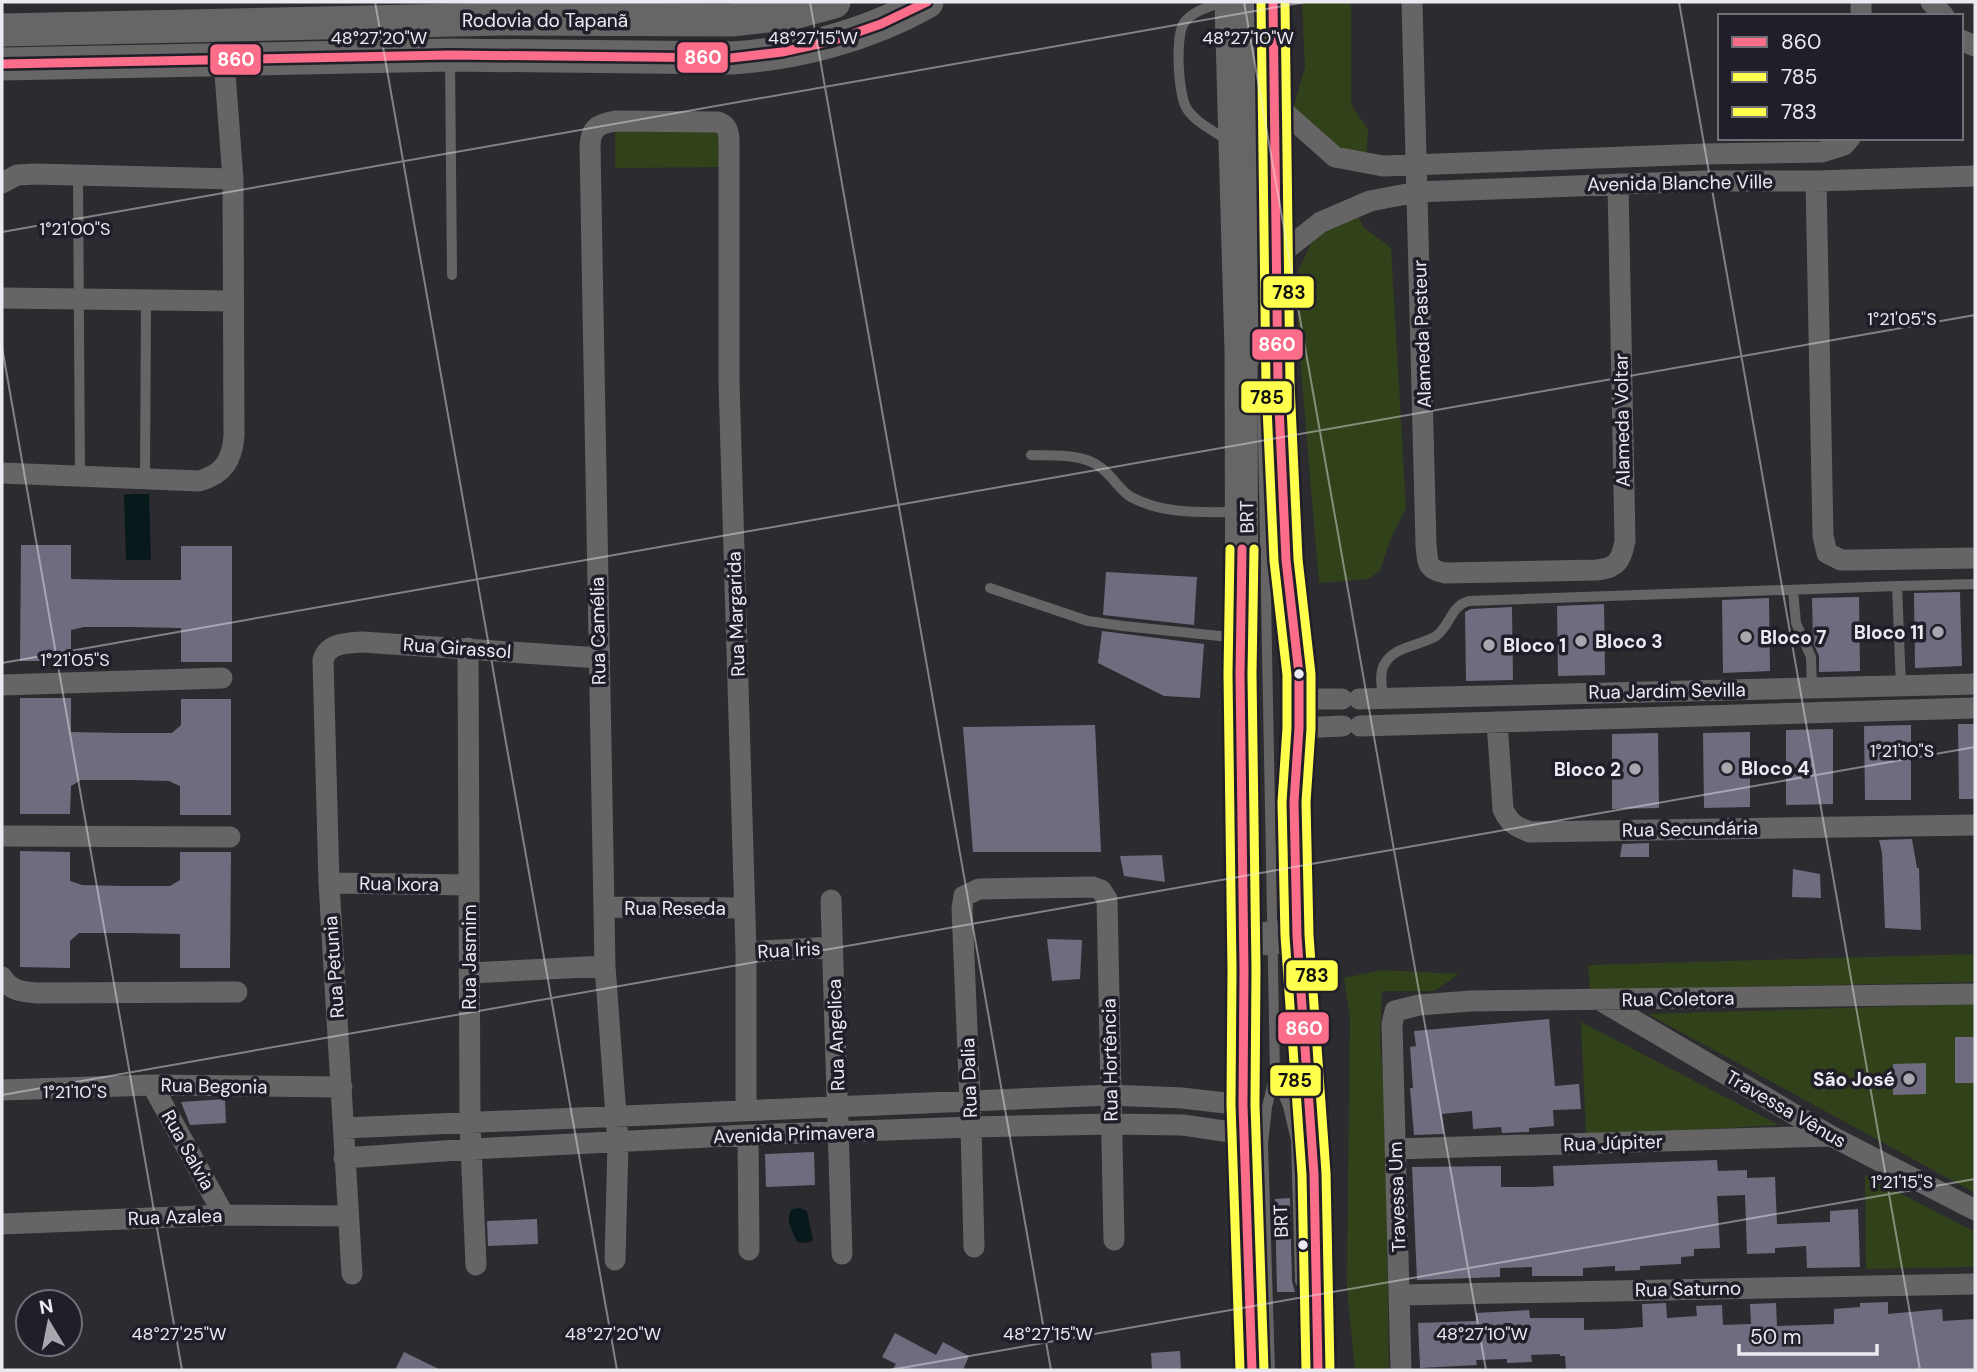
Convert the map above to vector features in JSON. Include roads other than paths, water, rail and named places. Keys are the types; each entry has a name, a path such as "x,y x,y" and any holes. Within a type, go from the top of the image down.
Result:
{"main road":[{"name":"Rodovia do Tapanã","path":"2,30 523,10 754,19 793,13 834,2"},
{"name":"Rodovia do Tapanã","path":"2,64 450,55 698,59 760,56 845,36 927,2"},
{"path":"1231,2 1242,512 1242,638 1271,938 1314,1174 1318,1370"},
{"path":"1252,1370 1243,1120 1294,802 1299,713 1299,674 1286,560 1282,480 1275,258 1273,2"}],"street":[{"name":"Alameda Pasteur","path":"1412,2 1429,565 1435,571 1445,573 1528,571"},
{"path":"2,473 199,481 220,472 230,459 234,436 233,179 224,60"},
{"name":"Avenida Blanche Ville","path":"1273,102 1335,157 1383,166 1822,152 1844,145 1848,140"},
{"name":"Rua Camélia","path":"615,1260 618,1143 606,966 598,658 591,133 602,123 615,121 718,122"},
{"name":"Rua Margarida","path":"718,122 724,124 727,129 730,153 729,382 746,952 747,1111"},
{"path":"1704,154 1704,181"},
{"path":"1383,166 1384,197"},
{"name":"Avenida Blanche Ville","path":"1275,258 1321,222 1384,197 1417,192 1973,174"},
{"path":"2,183 17,175 233,179"},
{"path":"1816,181 1824,546 1827,553 1840,560 1975,558"},
{"name":"Alameda Voltar","path":"1528,571 1609,569 1620,561 1623,553 1625,541 1618,184"},
{"path":"2,298 232,301"},
{"name":"Rua Girassol","path":"323,660 328,649 346,643 362,642 598,658"},
{"name":"Rua Jasmim","path":"468,648 470,1123 476,1265"},
{"name":"Rua Petunia","path":"323,660 329,883 352,1274"},
{"path":"2,685 222,678"},
{"name":"Rua Jardim Sevilla","path":"1299,713 1351,699 1975,684"},
{"path":"1856,687 1857,712"},
{"path":"1361,726 1385,718 1386,705 1382,698"},
{"name":"Rua Jardim Sevilla","path":"1299,713 1361,726 1975,708"},
{"name":"Rua Secundária","path":"1497,722 1503,809 1508,821 1530,832 1975,825"},
{"path":"2,836 230,837"},
{"name":"Rua Ixora","path":"329,883 469,886"},
{"name":"Rua Hortência","path":"962,908 964,896 979,889 1093,887 1101,890 1107,899 1114,1240"},
{"name":"Rua Angelica","path":"831,900 842,1254"},
{"name":"Rua Reseda","path":"605,908 744,908"},
{"name":"Rua Dalia","path":"962,908 974,1247"},
{"name":"Rua Iris","path":"746,952 833,947"},
{"path":"469,973 606,966"},
{"path":"2,977 11,988 38,993 237,992"},
{"name":"Rua Coletora","path":"1392,1024 1395,1011 1419,1005 1471,1001 1975,994"},
{"name":"Travessa Vênus","path":"1601,1001 1832,1136 1975,1210"},
{"name":"Travessa Um","path":"1392,1024 1401,1370"},
{"name":"Rua Begonia","path":"2,1090 152,1085 342,1087"},
{"name":"Rua Salvia","path":"152,1085 224,1215"},
{"name":"Avenida Primavera","path":"344,1128 1110,1095 1182,1098 1243,1120"},
{"name":"Avenida Primavera","path":"344,1158 748,1135 971,1127 1183,1125 1243,1120"},
{"path":"748,1135 749,1250"},
{"name":"Rua Júpiter","path":"1395,1149 1832,1136"},
{"name":"Rua Azalea","path":"2,1224 224,1215 348,1216"},
{"name":"Rua Saturno","path":"1400,1295 1975,1284"}],"lane":[{"path":"1221,2 1192,14 1183,24 1179,36 1181,89 1185,106 1193,117 1235,145"},
{"name":"BRT","path":"1252,2 1275,1074 1267,1107 1263,1144 1270,1370"},
{"path":"450,55 452,275"},
{"path":"78,175 80,476"},
{"path":"145,479 146,300"},
{"path":"1031,455 1082,459 1099,465 1129,496 1152,506 1194,513 1242,512"},
{"path":"1382,698 1382,670 1388,659 1434,637 1448,623 1454,610 1469,601 1975,584"},
{"path":"1897,586 1901,686"},
{"path":"990,587 1088,621 1242,638"},
{"path":"1793,590 1796,623 1811,657 1812,688"},
{"name":"BRT","path":"1275,1074 1288,1106 1296,1140 1302,1370"}],"place":[{"name":"Bloco 11","path":"1938,632"},
{"name":"Bloco 7","path":"1746,637"},
{"name":"Bloco 3","path":"1581,641"},
{"name":"Bloco 1","path":"1489,645"},
{"name":"Bloco 4","path":"1727,768"},
{"name":"Bloco 2","path":"1635,769"},
{"name":"São José","path":"1909,1079"}]}
